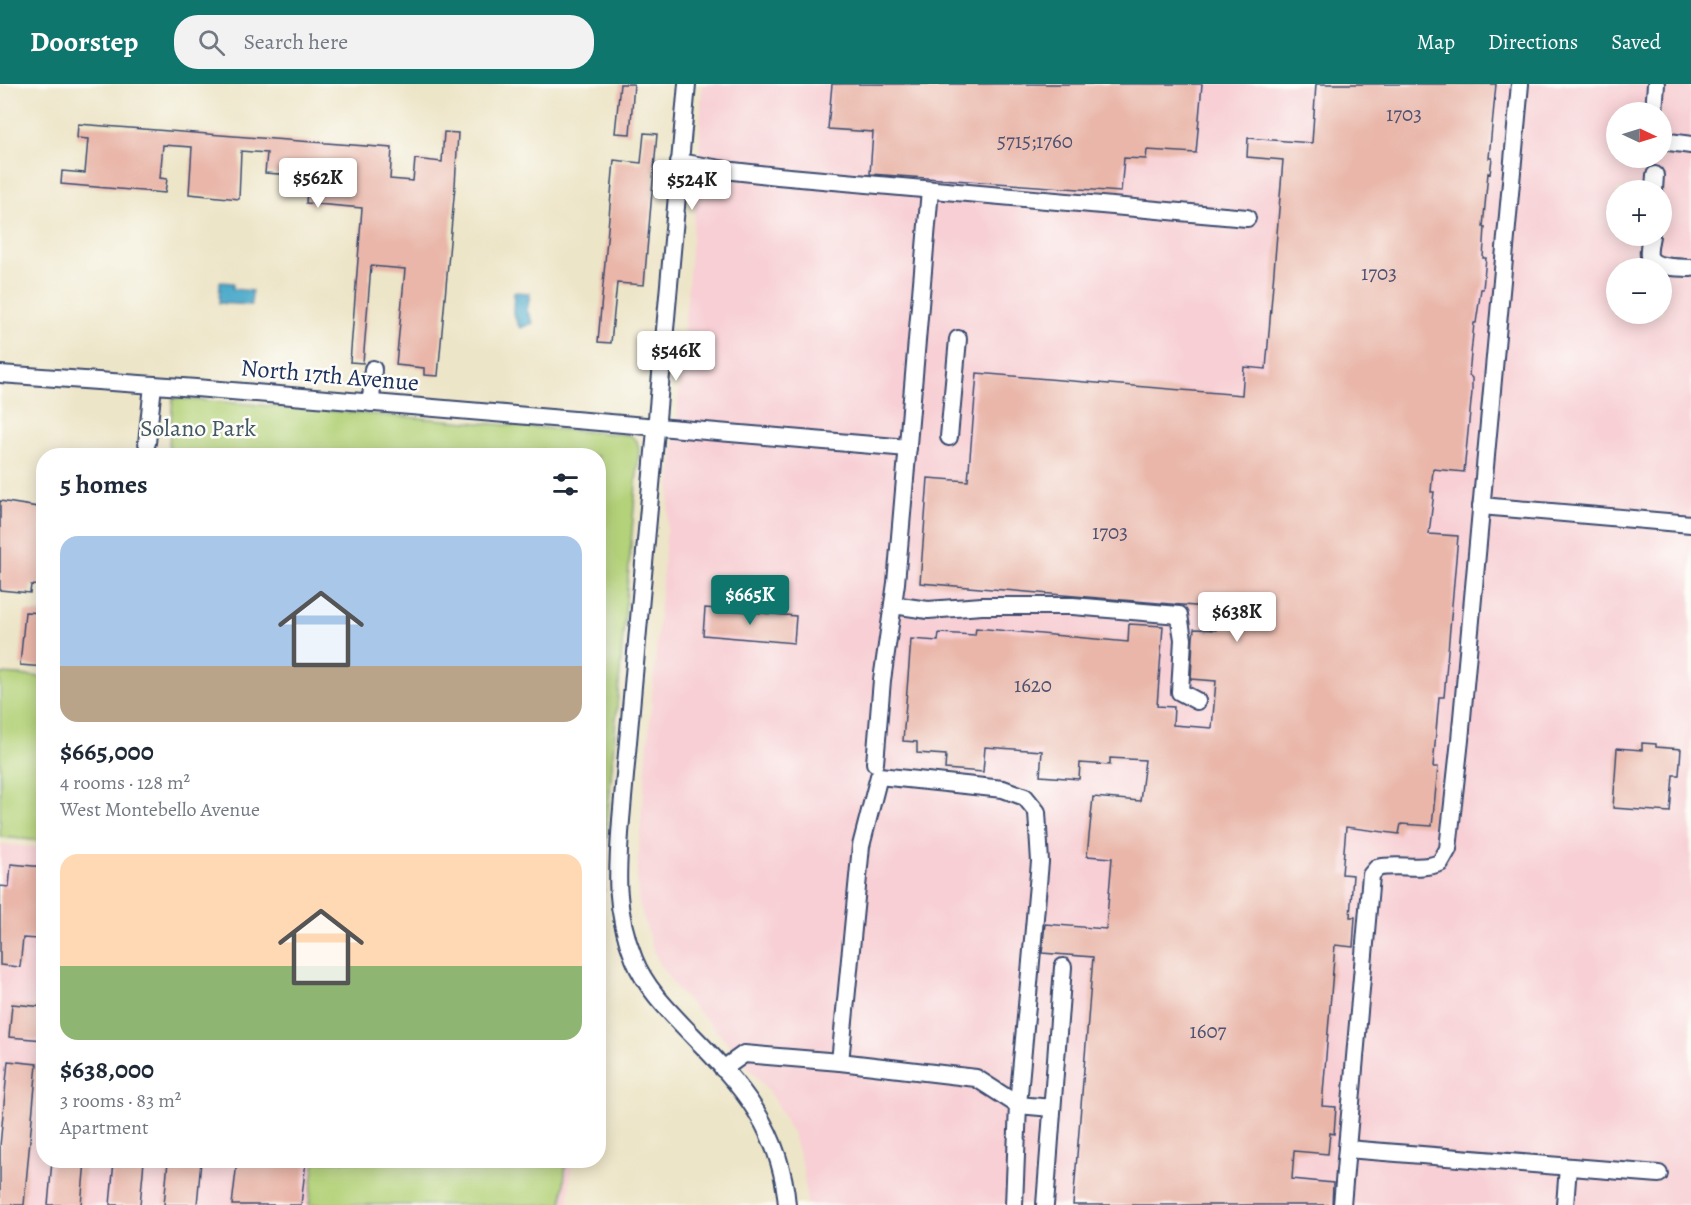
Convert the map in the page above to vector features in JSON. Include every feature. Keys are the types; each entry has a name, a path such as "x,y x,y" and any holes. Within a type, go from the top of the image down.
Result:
{"street":[{"path":"687,84 620,832 617,878 619,907 634,958 642,975 662,1004 723,1069 763,1120 778,1157 787,1205"},
{"path":"1342,1205 1371,875 1377,868 1385,866 1430,867 1440,863 1448,849 1520,84"},
{"path":"1655,102 1656,84"},
{"path":"1672,142 1691,145"},
{"path":"679,162 733,171 1248,218"},
{"path":"875,763 882,680 893,605 930,190"},
{"path":"1650,246 1649,255 1652,260 1662,265 1691,268"},
{"path":"949,437 958,339"},
{"path":"371,403 373,369"},
{"name":"North 17th Avenue","path":"0,374 908,448"},
{"path":"147,444 153,385"},
{"path":"1481,506 1691,524"},
{"path":"893,605 928,610 982,606 1073,606 1179,615 1183,639 1180,692 1197,701"},
{"path":"840,1062 861,846 879,776 1003,789 1025,796 1037,812 1040,862 1018,1105 1014,1205"},
{"path":"1046,1205 1063,967"},
{"path":"723,1069 744,1054 840,1062 976,1078 1018,1105 1052,1108"},
{"path":"1347,1149 1659,1174"},
{"path":"1565,1205 1568,1167"}],"shaded area":[{"path":"702,84 1691,84 1690,1205 807,1205 803,1168 792,1132 769,1092 726,1041 678,991 653,950 639,903 637,878 698,171"},
{"path":"0,844 36,847 36,1168 571,1168 568,1205 0,1205"}],"green space":[{"name":"Solano Park","path":"173,398 630,435 637,441 639,449 606,835 606,448 169,448"},
{"path":"2,674 36,676 36,840 0,837 0,676"},
{"path":"314,1168 565,1168 562,1205 309,1205"}],"water":[{"path":"220,282 233,283 233,289 252,291 251,305 219,303"},
{"path":"514,292 530,293 527,311 533,323 520,328 513,313"}],"building":[{"path":"620,84 634,84 630,134 615,133"},
{"path":"832,84 1202,84 1196,153 1147,150 1146,159 1124,158 1121,192 870,174 873,132 828,129"},
{"path":"1316,84 1496,84 1489,158 1492,158 1490,174 1488,173 1483,227 1485,227 1483,258 1486,258 1483,289 1481,289 1476,323 1474,323 1469,375 1472,378 1472,392 1464,472 1433,469 1431,492 1434,492 1429,534 1458,536 1444,697 1439,697 1433,767 1438,767 1432,826 1401,824 1399,834 1346,827 1342,874 1353,875 1350,917 1355,917 1353,947 1335,945 1322,1106 1336,1107 1334,1134 1330,1133 1328,1154 1294,1151 1292,1179 1333,1183 1332,1205 1073,1205 1093,957 1042,953 1045,924 1106,929 1112,858 1087,856 1093,797 1140,801 1145,760 1110,758 1110,765 1080,763 1079,779 1040,776 1042,751 985,747 983,772 945,769 946,755 917,753 917,742 903,741 911,639 938,641 939,633 975,635 976,628 1128,642 1129,624 1163,626 1157,706 1174,707 1173,725 1212,728 1216,681 1191,679 1193,638 1194,629 1216,630 1218,608 920,583 928,478 968,481 977,373 1242,395 1244,367 1266,369 1283,160 1247,157 1248,138 1312,143"},
{"path":"78,124 392,148 390,179 413,181 415,159 442,162 444,132 458,133 438,376 424,375 424,368 396,365 405,269 371,266 363,363 350,362 362,208 306,203 308,176 265,173 267,153 241,151 239,199 189,194 192,147 163,145 160,178 167,179 165,193 61,184 62,171 85,173 88,139 77,138"},
{"path":"644,133 657,134 644,285 617,283 611,343 598,342 614,160 641,163"},
{"path":"0,501 36,507 36,585 31,585 30,593 0,590"},
{"path":"705,608 796,616 794,643 703,635"},
{"path":"25,612 36,613 36,666 20,665"},
{"path":"1642,743 1656,744 1656,747 1681,749 1679,775 1673,775 1670,812 1613,808 1617,748 1642,750"},
{"path":"11,864 36,866 36,939 23,938 20,967 0,965 0,886 9,887"},
{"path":"12,1004 36,1006 36,1039 9,1037"},
{"path":"8,1061 36,1064 24,1205 0,1205 0,1146"},
{"path":"51,1168 84,1168 81,1205 48,1205"},
{"path":"113,1168 143,1168 140,1205 110,1205"},
{"path":"167,1168 200,1168 197,1205 164,1205"},
{"path":"236,1168 305,1168 301,1205 232,1205"}]}
